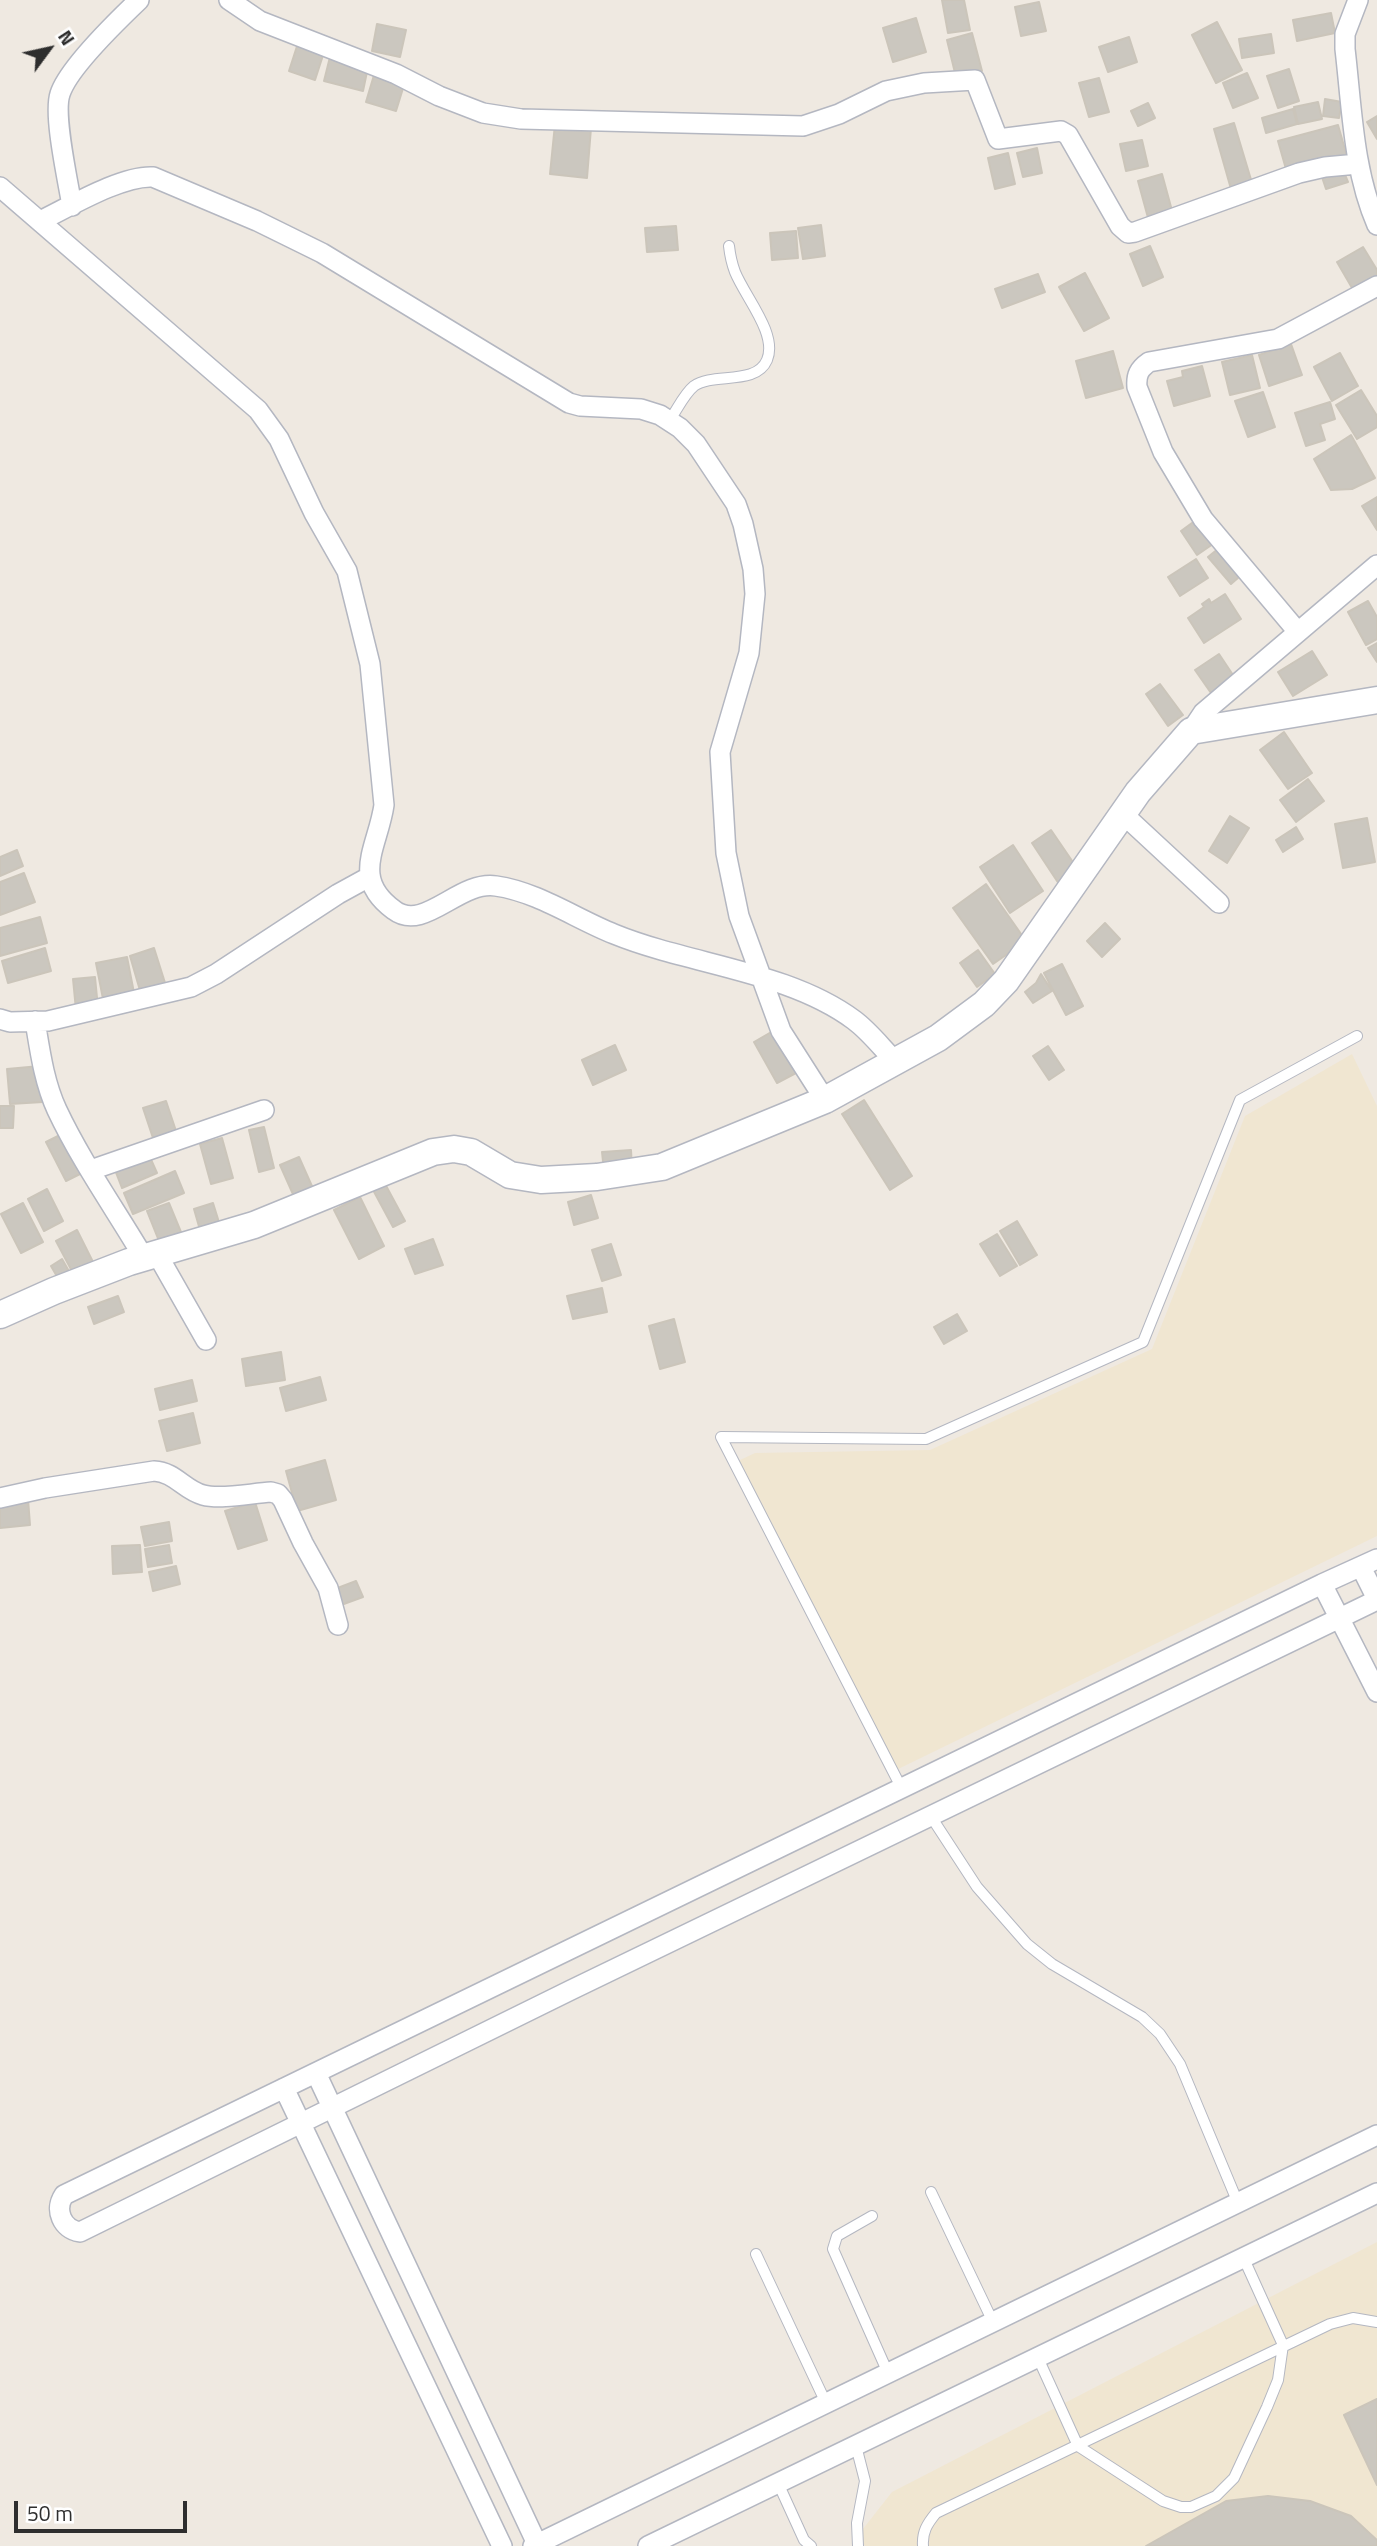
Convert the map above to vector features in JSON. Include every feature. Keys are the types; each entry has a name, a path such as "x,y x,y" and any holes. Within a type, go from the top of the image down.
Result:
{"street":[{"path":"72,206 59,120 60,93 72,73 97,43 139,0"},
{"path":"229,0 260,21 396,74 439,96 483,113 521,120 803,126 839,114 886,91 924,83 975,80 998,139 1061,131 1068,135 1120,226 1128,233 1299,173 1358,164"},
{"path":"1358,0 1345,34 1345,49 1358,164 1362,186 1377,225"},
{"path":"40,221 123,182 143,176 153,177 257,220 322,253 569,403 641,409 660,415 680,428 696,444 736,504 753,569 755,594 749,653 724,734 720,768 726,853 739,916 781,1031 825,1100"},
{"path":"0,187 258,410 278,439 314,513 347,571 370,664 384,805 369,861 369,877 383,901 397,913 410,917 420,916 471,887 494,885 518,891 627,939 687,959 761,977 805,993 853,1019 895,1061"},
{"path":"1298,632 1203,519 1163,452 1137,387 1136,377 1141,368 1149,362 1278,339 1377,286"},
{"path":"0,1315 54,1290 151,1256 254,1225 433,1153 454,1149 471,1152 510,1175 541,1180 597,1177 662,1167 825,1100 938,1038 984,1004 1006,982 1138,792 1191,731 1203,713 1377,565"},
{"path":"1191,731 1377,700"},
{"path":"1123,814 1219,903"},
{"path":"0,1019 10,1022 48,1021 191,987 216,974 326,901 369,877"},
{"path":"35,1021 43,1070 57,1109 91,1170 206,1340"},
{"path":"91,1170 264,1110"},
{"path":"0,1498 154,1471 173,1476 203,1495 214,1497 271,1492 278,1494 284,1500 303,1543 328,1588 338,1625"},
{"path":"1369,1563 1377,1599 80,2232 73,2231 61,2218 59,2202 64,2195 902,1789 1369,1563"},
{"path":"1322,1584 1377,1692"},
{"path":"316,2073 536,2545 1377,2135"},
{"path":"284,2088 502,2546"},
{"path":"648,2546 1377,2193"}],"lane":[{"path":"669,421 693,386 705,380 754,373 767,362 771,346 768,334 735,274 729,246"},
{"path":"902,1789 721,1437 926,1439 1143,1342 1240,1100 1357,1036"},
{"path":"930,1815 977,1887 1027,1944 1052,1964 1142,2017 1160,2034 1180,2064 1238,2203"},
{"path":"931,2192 993,2322"},
{"path":"872,2216 837,2236 833,2249 888,2373"},
{"path":"756,2254 826,2403"},
{"path":"1038,2358 1078,2446 1163,2501 1191,2507 1216,2496 1234,2478 1267,2407 1278,2380 1283,2345 1244,2259"},
{"path":"923,2546 927,2524 936,2513 1342,2319 1377,2322"},
{"path":"856,2446 865,2481 858,2523 858,2546"},
{"path":"778,2483 803,2540 811,2546"}],"shaded area":[{"path":"1352,1054 1377,1106 1377,1536 892,1772 738,1461 755,1453 930,1450 1152,1349 1245,1116"},
{"path":"1377,2242 1377,2546 865,2546 859,2534 892,2492"}],"building":[{"path":"942,0 964,0 970,30 948,33"},
{"path":"1039,2 1046,31 1021,36 1015,7"},
{"path":"1331,13 1335,33 1297,41 1293,20"},
{"path":"916,18 926,52 893,62 883,28"},
{"path":"1217,22 1242,70 1216,83 1192,35"},
{"path":"377,24 406,30 400,57 372,51"},
{"path":"972,33 982,71 956,77 947,40"},
{"path":"1271,34 1274,53 1242,58 1239,39"},
{"path":"1129,37 1137,62 1108,72 1099,47"},
{"path":"299,40 325,49 315,80 289,71"},
{"path":"330,57 368,67 363,91 324,81"},
{"path":"1289,69 1299,101 1278,108 1267,76"},
{"path":"1247,73 1258,98 1233,108 1223,83"},
{"path":"374,75 404,85 396,111 366,102"},
{"path":"1099,78 1109,112 1089,117 1079,83"},
{"path":"1325,99 1342,102 1339,118 1323,116"},
{"path":"1318,102 1322,119 1298,124 1294,107"},
{"path":"1148,103 1155,118 1138,126 1131,111"},
{"path":"1293,109 1297,124 1266,133 1262,118"},
{"path":"1377,116 1377,139 1367,122"},
{"path":"1234,123 1252,183 1231,189 1214,129"},
{"path":"555,124 591,128 587,178 550,174"},
{"path":"1338,125 1348,160 1288,176 1278,141"},
{"path":"1142,140 1148,166 1126,171 1120,144"},
{"path":"1037,148 1042,173 1023,177 1017,153"},
{"path":"1008,153 1015,184 995,189 988,158"},
{"path":"1343,170 1348,182 1326,189 1322,177"},
{"path":"1162,174 1174,218 1150,225 1138,181"},
{"path":"821,225 825,256 803,259 798,228"},
{"path":"676,226 678,250 647,252 645,228"},
{"path":"796,231 798,258 772,260 770,233"},
{"path":"1150,246 1163,277 1143,286 1130,254"},
{"path":"1363,247 1377,270 1377,280 1355,293 1337,262"},
{"path":"1085,273 1109,318 1084,331 1059,287"},
{"path":"1038,274 1045,292 1002,308 995,289"},
{"path":"1291,344 1302,375 1269,386 1259,355"},
{"path":"1113,351 1123,388 1086,398 1076,361"},
{"path":"1340,353 1358,386 1332,401 1314,367"},
{"path":"1252,355 1260,388 1230,395 1222,362"},
{"path":"1202,366 1210,396 1174,406 1167,381 1183,377 1182,371"},
{"path":"1361,390 1377,416 1377,427 1357,439 1336,405"},
{"path":"1263,392 1275,427 1248,437 1235,401"},
{"path":"1330,402 1335,419 1320,424 1325,440 1306,446 1295,413"},
{"path":"1351,435 1375,478 1352,489 1331,490 1314,459"},
{"path":"1377,497 1377,530 1362,506"},
{"path":"1196,520 1213,544 1197,555 1181,531"},
{"path":"1224,544 1246,571 1231,584 1208,557"},
{"path":"1196,559 1208,578 1180,596 1168,577"},
{"path":"1225,594 1241,619 1204,643 1188,618 1204,607 1202,604 1209,599 1211,603"},
{"path":"1368,601 1377,617 1377,639 1366,645 1348,612"},
{"path":"1377,643 1377,662 1368,648"},
{"path":"1312,651 1327,675 1293,696 1278,672"},
{"path":"1219,654 1235,678 1211,693 1195,670"},
{"path":"1160,684 1183,715 1168,726 1146,694"},
{"path":"1284,732 1312,773 1288,789 1260,750"},
{"path":"1308,779 1324,801 1296,822 1280,800"},
{"path":"1230,816 1249,828 1227,863 1209,851"},
{"path":"1367,818 1375,862 1343,868 1335,824"},
{"path":"1296,827 1303,839 1283,852 1276,840"},
{"path":"1051,830 1079,871 1059,884 1032,843"},
{"path":"1013,845 1043,891 1010,913 980,867"},
{"path":"17,850 23,866 0,876 0,857"},
{"path":"24,873 35,902 0,915 0,882"},
{"path":"986,884 1026,941 993,964 953,908"},
{"path":"40,917 47,943 0,956 0,928"},
{"path":"1105,923 1120,939 1102,957 1087,941"},
{"path":"45,948 51,971 8,983 2,961"},
{"path":"154,948 166,986 141,994 130,956"},
{"path":"978,950 995,974 977,987 960,963"},
{"path":"127,957 135,998 104,1004 96,963"},
{"path":"1062,964 1083,1006 1066,1015 1044,973"},
{"path":"1041,974 1052,991 1033,1003 1025,992 1036,983"},
{"path":"95,977 98,1008 76,1010 73,979"},
{"path":"773,1031 796,1073 777,1083 754,1042"},
{"path":"615,1045 626,1070 593,1085 582,1060"},
{"path":"1048,1046 1064,1070 1049,1080 1033,1056"},
{"path":"40,1066 43,1102 10,1104 7,1069"},
{"path":"864,1100 912,1176 890,1190 842,1114"},
{"path":"166,1101 178,1137 155,1144 143,1108"},
{"path":"0,1106 14,1106 13,1128 0,1128"},
{"path":"264,1127 274,1168 259,1172 249,1130"},
{"path":"68,1131 88,1170 66,1181 46,1142"},
{"path":"222,1138 233,1178 211,1184 200,1144"},
{"path":"631,1150 632,1168 604,1171 602,1152"},
{"path":"149,1155 157,1173 122,1188 115,1170"},
{"path":"299,1157 315,1193 296,1201 280,1165"},
{"path":"175,1171 184,1193 133,1214 124,1193"},
{"path":"384,1182 405,1221 393,1227 372,1188"},
{"path":"47,1189 63,1221 44,1231 28,1199"},
{"path":"591,1195 598,1218 574,1225 568,1202"},
{"path":"360,1197 384,1246 359,1259 334,1210"},
{"path":"23,1203 43,1242 21,1253 1,1214"},
{"path":"169,1203 183,1237 161,1246 147,1211"},
{"path":"213,1203 222,1232 202,1237 194,1209"},
{"path":"1017,1221 1037,1255 1020,1265 1000,1231"},
{"path":"77,1230 94,1264 74,1275 56,1241"},
{"path":"997,1234 1017,1266 1000,1276 980,1244"},
{"path":"433,1239 443,1265 415,1274 405,1249"},
{"path":"611,1244 621,1275 602,1281 592,1250"},
{"path":"62,1259 74,1280 63,1287 51,1266"},
{"path":"602,1288 607,1312 573,1319 567,1296"},
{"path":"118,1296 124,1312 94,1324 88,1307"},
{"path":"957,1314 967,1331 944,1344 934,1327"},
{"path":"674,1319 685,1362 660,1369 649,1326"},
{"path":"281,1352 285,1380 246,1386 242,1359"},
{"path":"320,1377 326,1400 286,1411 280,1388"},
{"path":"192,1380 197,1401 160,1410 155,1389"},
{"path":"193,1413 200,1443 167,1451 159,1421"},
{"path":"325,1460 336,1500 297,1511 286,1471"},
{"path":"28,1499 30,1525 0,1528 0,1502"},
{"path":"255,1502 267,1540 238,1549 225,1511"},
{"path":"169,1522 172,1541 145,1546 141,1527"},
{"path":"140,1545 142,1572 113,1574 112,1546"},
{"path":"169,1545 172,1563 148,1567 145,1549"},
{"path":"176,1566 180,1584 153,1591 149,1572"},
{"path":"356,1581 363,1597 341,1605 335,1589"},
{"path":"1377,2399 1377,2485 1344,2415"},
{"path":"1268,2496 1310,2501 1351,2516 1377,2540 1377,2546 1146,2546 1226,2501"}]}
